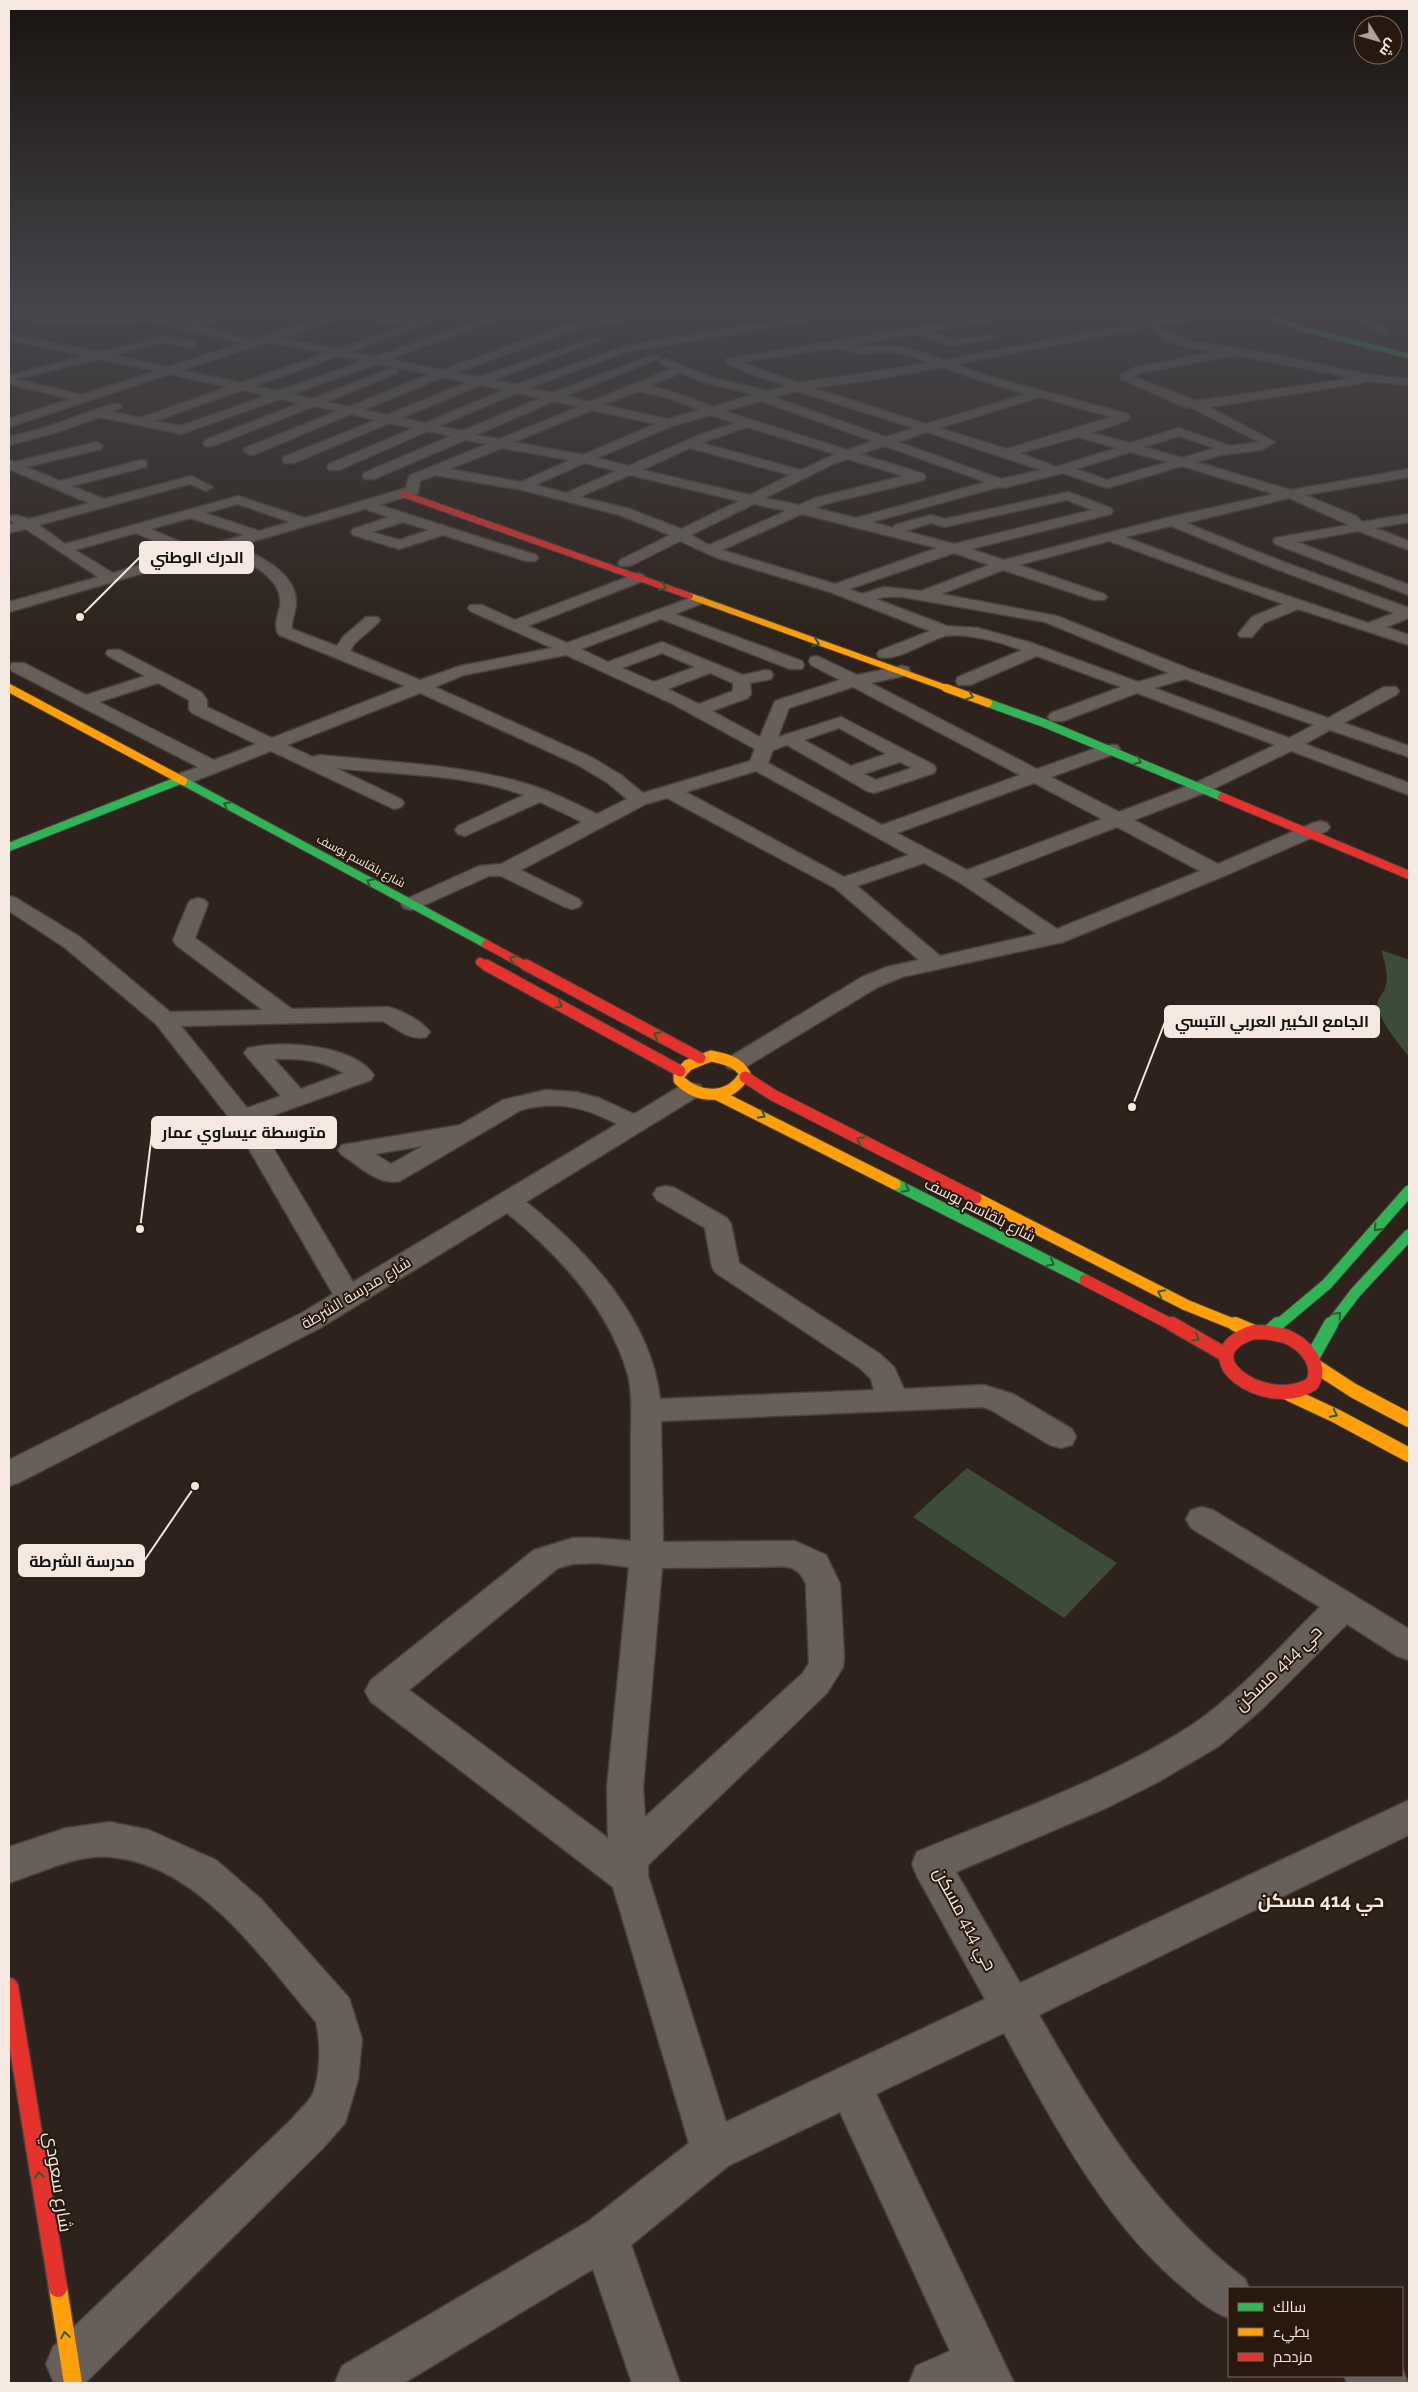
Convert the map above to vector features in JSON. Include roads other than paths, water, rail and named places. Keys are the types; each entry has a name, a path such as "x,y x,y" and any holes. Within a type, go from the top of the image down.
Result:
{"main road":[{"path":"408,492 625,563 928,669"},
{"path":"408,492 840,652 902,671 1044,722 1206,784"},
{"path":"959,680 1057,717 1313,830 1409,875"},
{"name":"شارع بلقاسم يوسف","path":"9,688 179,788 411,904 700,1058"},
{"name":"شارع بلقاسم يوسف","path":"144,778 161,787 179,788"},
{"path":"9,847 161,787"},
{"path":"1313,830 1409,863"},
{"name":"شارع بلقاسم يوسف","path":"473,958 696,1086 1166,1321 1226,1355"},
{"path":"722,1057 741,1070 737,1089 696,1086 690,1061 700,1058 722,1057"},
{"name":"شارع بلقاسم يوسف","path":"741,1070 773,1096 1186,1305 1254,1332"},
{"path":"1269,1332 1327,1284 1409,1191"},
{"path":"1409,1234 1332,1322 1317,1344 1315,1362 1316,1377 1302,1391 1290,1394 1274,1394 1258,1390 1244,1383 1233,1373 1227,1362 1226,1355 1228,1347 1234,1340 1254,1332 1269,1332 1294,1340 1315,1362 1354,1391 1409,1420"},
{"path":"1290,1394 1409,1455"},
{"name":"شارع سعودي","path":"9,1987 72,2374"}],"street":[{"path":"9,441 75,421"},
{"path":"143,421 181,430 206,421"},
{"path":"209,443 266,421"},
{"path":"250,452 325,421"},
{"path":"288,460 380,421"},
{"path":"398,421 540,452 583,459 708,490 857,522 955,549 1099,597"},
{"path":"334,467 437,421"},
{"path":"369,476 496,421"},
{"path":"9,607 368,506 408,492 414,479 555,421"},
{"path":"658,421 668,423"},
{"path":"522,486 676,421"},
{"path":"744,421 844,454 919,476"},
{"path":"830,421 885,442 960,467 1046,501"},
{"path":"900,421 1107,484 1219,451 1258,447 1269,442 1223,421"},
{"path":"625,563 844,454 950,421"},
{"path":"1007,453 1078,433 1111,421"},
{"path":"566,498 688,444 748,422"},
{"path":"1154,425 1224,446 1219,451"},
{"path":"9,428 31,435"},
{"path":"857,522 999,483 1060,470 1179,432"},
{"path":"1078,433 1290,494 1351,519 1359,527 1409,546"},
{"path":"688,444 802,474"},
{"path":"11,465 97,446"},
{"path":"522,460 540,452"},
{"path":"60,485 142,464"},
{"path":"748,472 765,464"},
{"path":"11,465 103,504"},
{"path":"709,550 799,509 870,487 960,467"},
{"path":"477,479 504,468"},
{"path":"435,471 522,486 625,512 682,535 709,550 835,589 945,630 978,633 1036,650 1137,686 1409,789"},
{"path":"921,596 1002,565 1110,536 1290,494 1409,473"},
{"path":"16,482 38,477"},
{"path":"708,490 732,479"},
{"path":"9,529 191,480 206,487"},
{"path":"835,589 932,554 1106,511 1068,496 944,523 932,519 891,531"},
{"path":"63,549 238,500 307,523"},
{"path":"368,506 531,558 509,566"},
{"path":"190,513 262,536"},
{"path":"9,515 28,524 63,549 112,578"},
{"path":"403,517 358,532 399,546 443,530"},
{"path":"1232,546 1280,541 1409,518"},
{"path":"1170,521 1276,564 1409,613"},
{"path":"137,528 195,554"},
{"path":"1110,536 1224,579 1409,640"},
{"path":"1280,541 1409,590"},
{"path":"226,546 245,555 278,578 285,589 288,600 283,628 285,632 421,686 574,757 608,775 632,792 639,800"},
{"path":"1224,579 1276,564"},
{"path":"1376,578 1401,572"},
{"path":"516,624 638,578"},
{"path":"9,591 24,603"},
{"path":"862,599 884,592 1001,607 1051,619 1186,674 1331,723 1409,752"},
{"path":"179,788 213,767 421,686 474,668 566,650 698,600"},
{"path":"1246,634 1258,620 1298,604"},
{"path":"476,608 516,624 566,650 654,688 699,710 761,756 883,832 966,878 1055,937"},
{"path":"1373,628 1409,613"},
{"path":"661,614 796,665"},
{"path":"340,654 353,635 372,620"},
{"path":"885,654 945,630"},
{"path":"607,668 662,647 741,680 817,661 840,652"},
{"path":"959,680 1036,650"},
{"path":"114,653 195,696 198,700 198,709 394,804"},
{"path":"817,661 1217,872"},
{"path":"18,667 213,767"},
{"path":"654,688 710,667"},
{"path":"781,705 855,681 902,671"},
{"path":"761,756 781,705 765,674"},
{"path":"1057,717 1137,686 1186,674"},
{"path":"86,702 159,677"},
{"path":"699,710 742,694 741,680"},
{"path":"966,878 1206,784 1290,745 1390,691"},
{"path":"505,870 639,800 669,791 761,756 789,739 841,722 927,769 874,787 789,739"},
{"path":"1342,764 1383,742"},
{"path":"883,832 1111,749"},
{"path":"849,773 902,755"},
{"path":"304,760 436,771 503,784 540,795 597,822"},
{"path":"669,791 842,884 934,963"},
{"path":"465,830 540,795"},
{"path":"741,1070 870,982 895,972 1055,937 1217,872 1313,830"},
{"path":"842,884 926,856"},
{"path":"411,904 486,870 505,870 572,903"},
{"path":"9,902 72,942 121,981 164,1019 243,1118 350,1298"},
{"path":"198,904 184,940 286,1016"},
{"path":"164,1019 388,1014 418,1032"},
{"name":"شارع مدرسة الشرطة","path":"9,1474 284,1334 350,1298 696,1086"},
{"path":"467,1131 512,1105 528,1099 546,1097 594,1103 635,1124"},
{"path":"243,1118 297,1099"},
{"path":"666,1194 718,1224 726,1267 870,1361 884,1374 892,1399"},
{"path":"508,1201 541,1226 568,1252 600,1292 627,1335 643,1376 646,1411 647,1555 625,1788 628,1867 713,2151"},
{"path":"646,1411 984,1396 1002,1402 1061,1437"},
{"path":"1202,1519 1409,1646"},
{"path":"588,1549 647,1555 796,1554 814,1564 822,1584 826,1667 815,1683 628,1867 383,1691 546,1559 565,1551 588,1549"},
{"name":"حي 414 مسكن","path":"1228,2294 1190,2263 1139,2208 1072,2114 931,1864 1093,1796 1145,1771 1206,1735 1250,1698 1344,1605"},
{"path":"359,2383 605,2237 713,2151 1409,1817"},
{"path":"9,1865 66,1845 110,1839 149,1847 202,1873 247,1912 334,2012 341,2039 337,2080 330,2108 308,2133 72,2374"},
{"path":"850,2086 985,2372 933,2383"},
{"path":"605,2237 656,2383"},
{"path":"1370,2377 1384,2383"}],"place":[{"name":"الدرك الوطني","path":"80,617"},
{"name":"الجامع الكبير العربي التبسي","path":"1132,1107"},
{"name":"متوسطة عيساوي عمار","path":"140,1229"},
{"name":"مدرسة الشرطة","path":"195,1486"}],"district":[{"name":"حي 414 مسكن","path":"1321,1900"}]}
